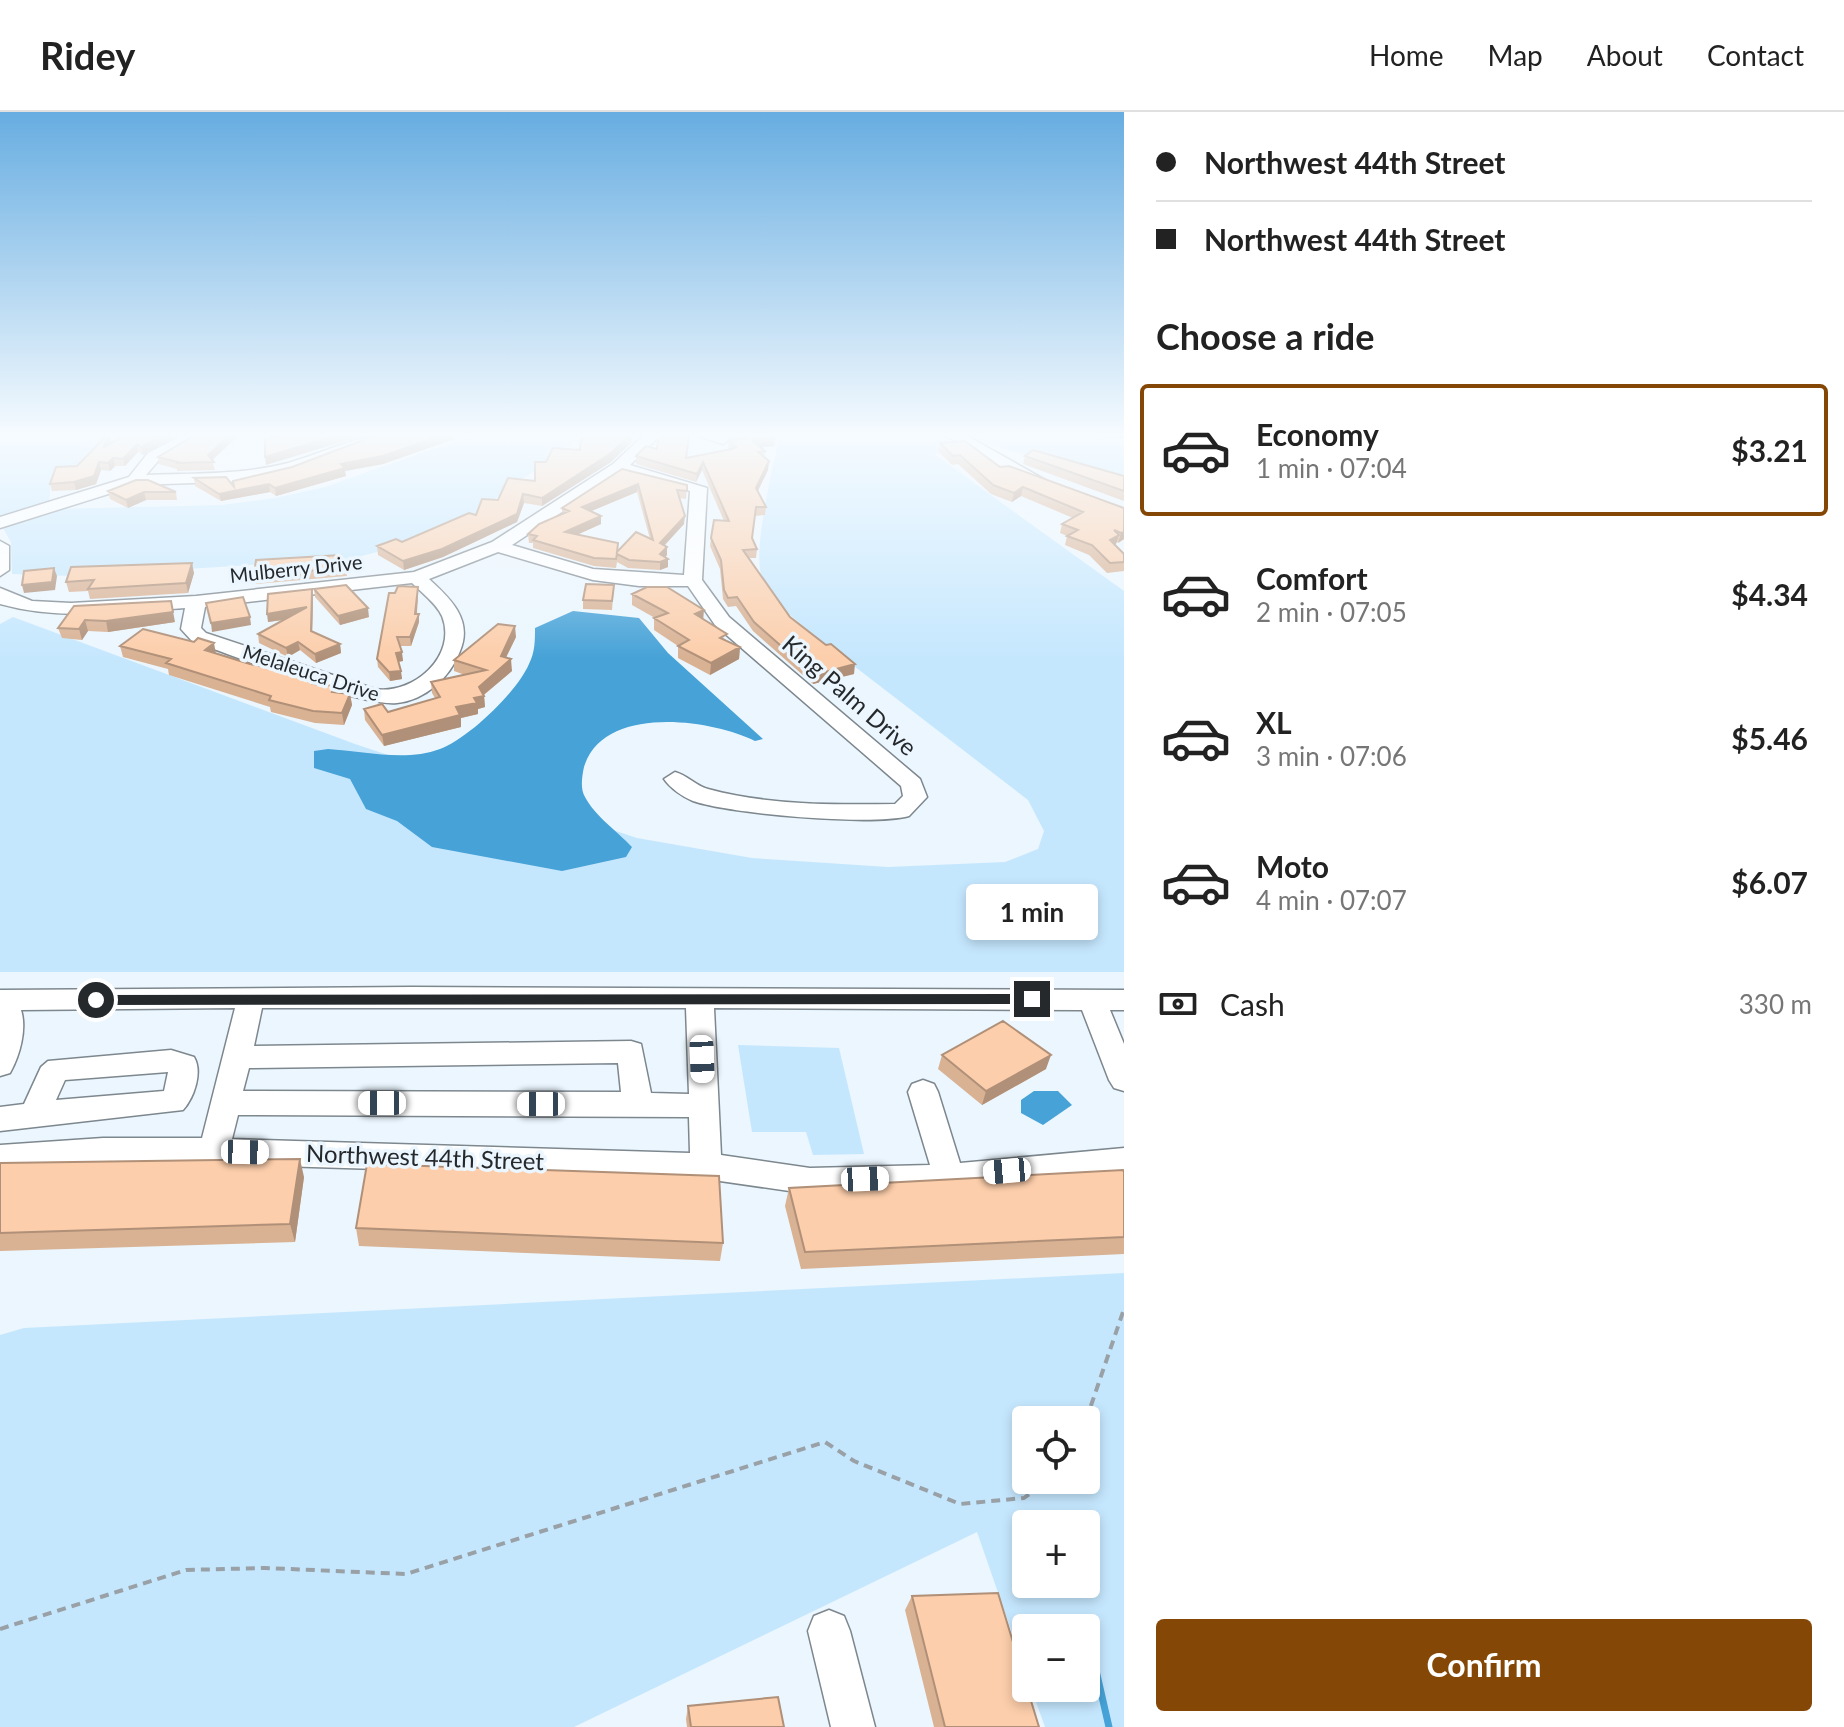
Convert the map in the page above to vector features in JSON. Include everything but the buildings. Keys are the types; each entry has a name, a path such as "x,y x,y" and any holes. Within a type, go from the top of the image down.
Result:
{"street":[{"path":"0,523 46,508"},
{"name":"Mulberry Drive","path":"0,594 3,599 45,608 196,602 417,577 498,546 556,508"},
{"path":"498,546 577,574 619,580 693,580 698,508"},
{"path":"0,546 0,570"},
{"name":"Melaleuca Drive","path":"196,602 191,629 199,637 371,695 389,698 419,688 446,661 456,639 449,610 417,577"},
{"name":"King Palm Drive","path":"675,779 698,795 848,812 901,811 915,797 912,784 722,621 693,580"},
{"path":"214,1151 223,1103 251,998"},
{"path":"0,1065 11,1023 1,1002 251,998 1124,1000"},
{"path":"700,998 706,1166"},
{"path":"1092,1000 1124,1080"},
{"path":"235,1057 631,1052 637,1104"},
{"path":"923,1092 949,1177"},
{"path":"223,1103 704,1106"},
{"path":"0,1119 35,1114"},
{"name":"Northwest 44th Street","path":"0,1158 103,1151 214,1151 706,1166 810,1181 949,1177 1124,1161"},
{"path":"829,1631 853,1727"}],"path":[{"path":"1090,1406 1119,1315 1124,1309"},
{"path":"0,1629 186,1570 265,1568 406,1574 825,1442 854,1461 960,1504 1024,1498 1030,1494"}],"shaded area":[{"path":"0,508 34,508 0,518"},
{"path":"482,508 419,541 350,559 72,576 12,574 11,542 1,525 54,509"},
{"path":"765,508 1009,508 1124,591 1124,972 0,972 0,624 13,617 355,744 637,838 752,858 888,867 1005,862 1038,849 1044,831 1028,800 819,639 770,594 761,573"},
{"path":"738,1045 839,1048 864,1154 813,1155 806,1132 752,1132"},
{"path":"1124,1273 1124,1727 1045,1727 1036,1702 1100,1702 1100,1614 1012,1614 1012,1633 977,1532 574,1727 0,1727 0,1335 24,1328"}],"water":[{"path":"573,611 639,618 668,653 763,739 755,741 712,727 660,722 635,725 613,733 595,747 584,767 583,794 595,811 632,847 626,857 562,871 432,847 397,821 366,809 350,779 314,768 314,751 328,749 413,755 451,744 477,725 514,688 531,660 535,628"},
{"path":"1034,1091 1058,1091 1072,1105 1043,1125 1021,1113 1021,1100"}],"waterway":[{"path":"1100,1688 1109,1727"}],"route":[{"path":"96,1000 411,997 1032,999"}]}
